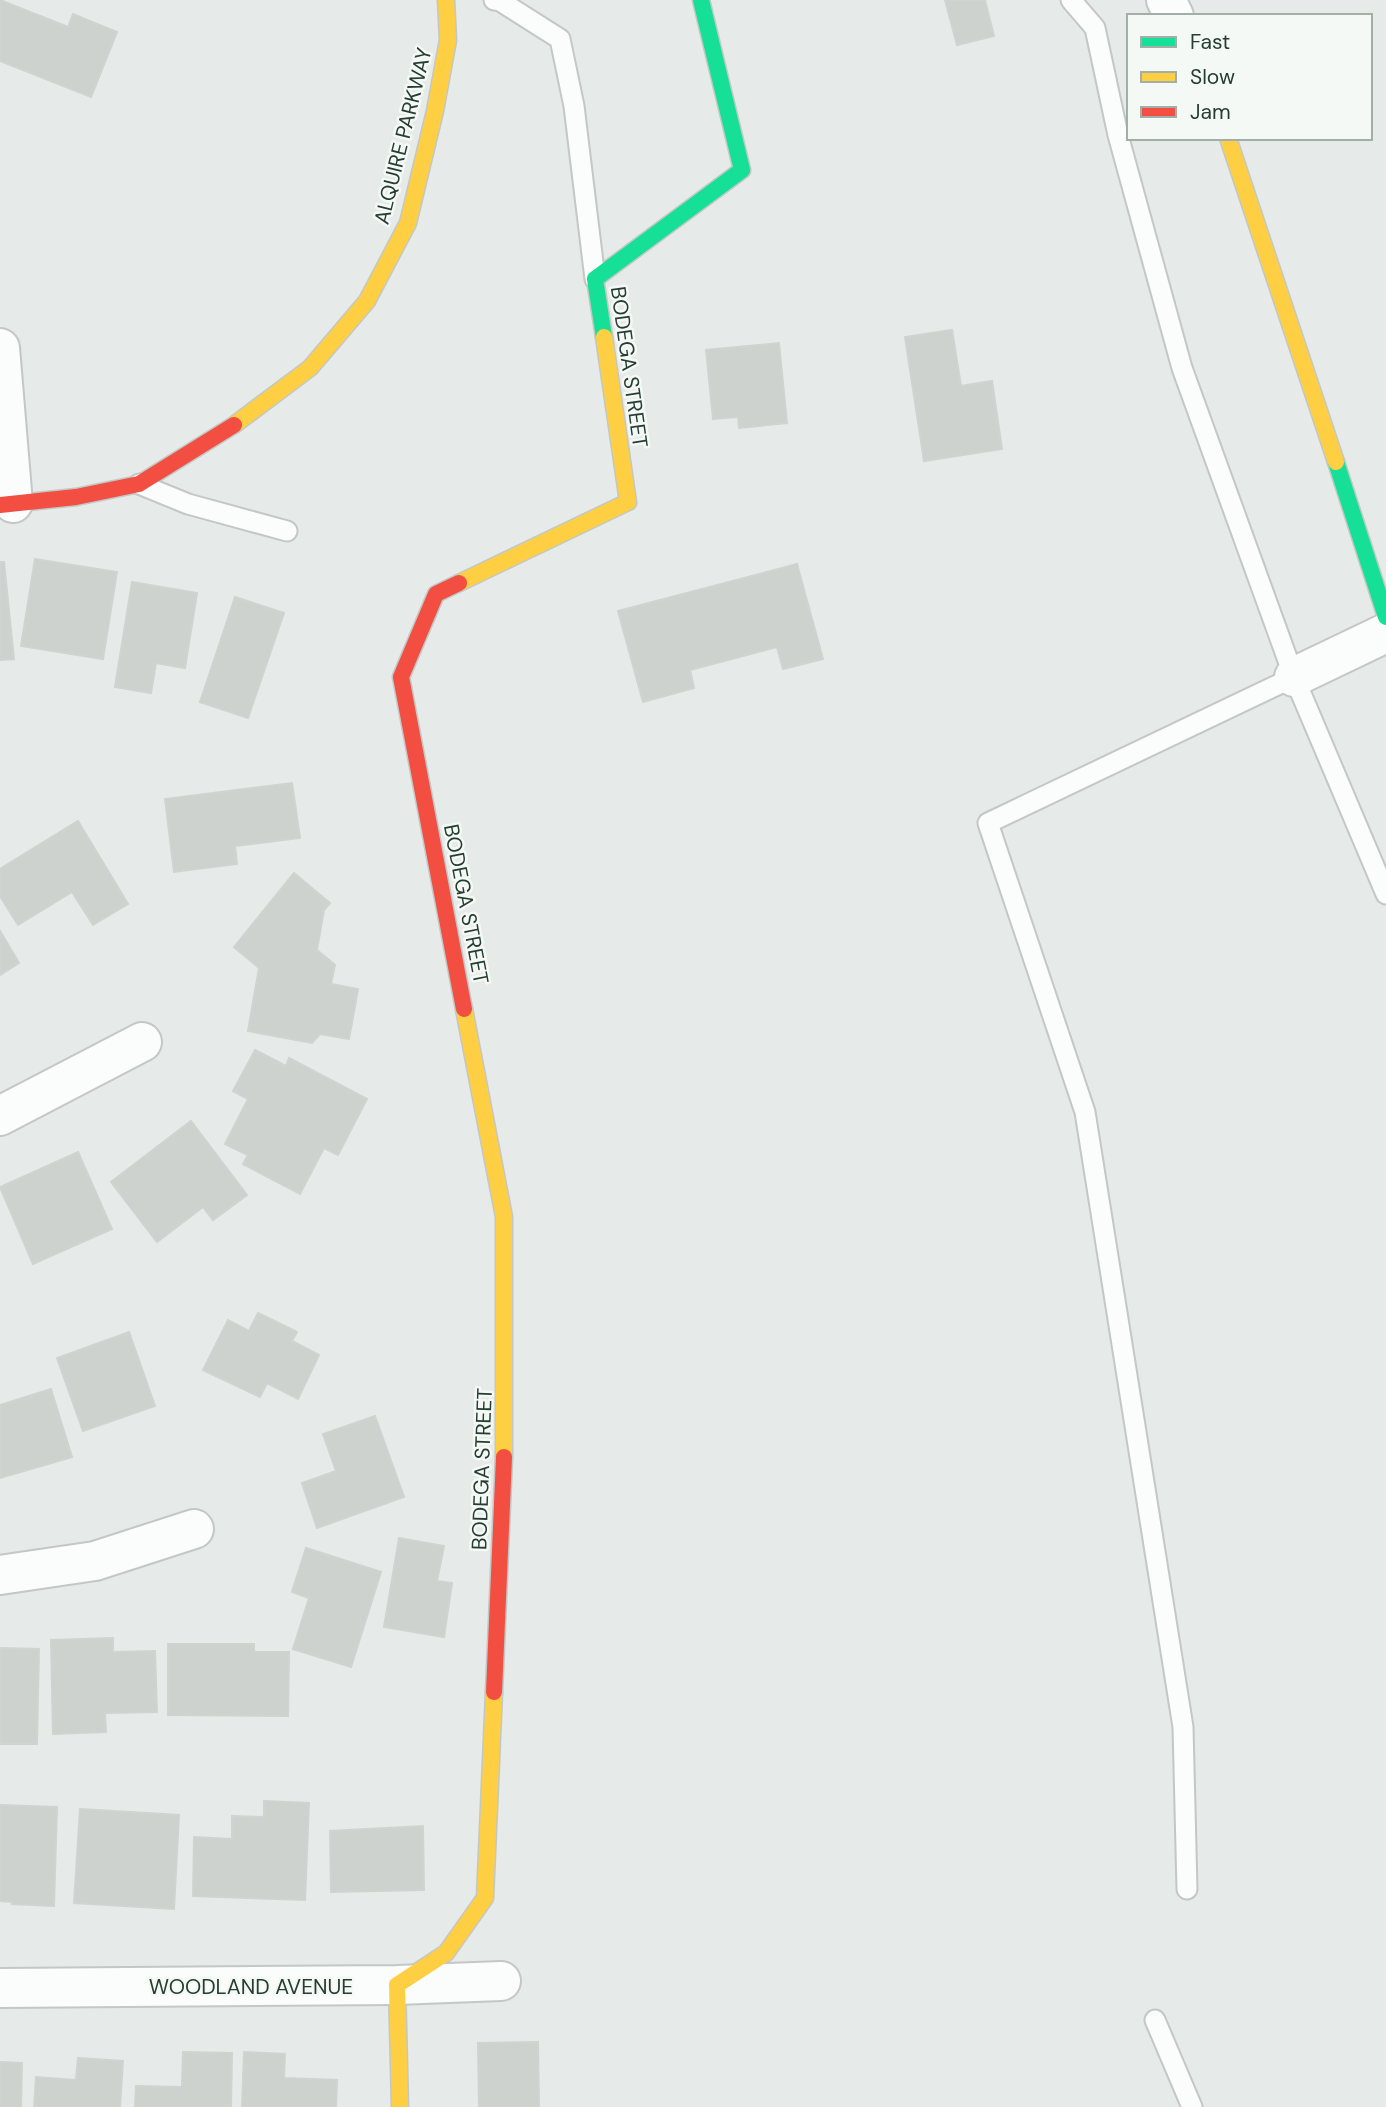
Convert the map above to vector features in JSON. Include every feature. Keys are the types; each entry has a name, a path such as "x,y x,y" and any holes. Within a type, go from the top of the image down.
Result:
{"street":[{"name":"ALQUIRE PARKWAY","path":"7,504 76,497 139,484 242,420 310,368 367,301 408,223 435,111 448,40 446,0"},
{"name":"BODEGA STREET","path":"397,1986 446,1953 485,1898 506,1419 504,1217 401,677 436,594 628,502 595,279 743,170 701,0"},
{"path":"1229,140 1321,413 1386,617"},
{"path":"0,348 7,504"},
{"path":"1294,677 1386,632"},
{"path":"0,1116 142,1042"},
{"path":"0,1575 95,1561 194,1529"},
{"name":"WOODLAND AVENUE","path":"0,1989 397,1986 501,1981"},
{"path":"397,1986 400,2107"}],"lane":[{"path":"494,0 500,1 560,39 574,106 595,279"},
{"path":"1072,0 1095,28 1118,135 1182,368 1294,677 1386,894"},
{"path":"139,484 188,504 287,531"},
{"path":"1187,1889 1183,1727 1085,1112 988,823 1294,677"},
{"path":"1155,2020 1192,2107"}],"building":[{"path":"0,0 68,27 73,14 117,32 91,97 0,61"},
{"path":"945,0 985,0 994,36 957,45"},
{"path":"952,330 961,386 992,381 1002,449 924,461 905,337"},
{"path":"779,343 787,423 739,428 738,417 713,419 706,350"},
{"path":"35,559 117,572 103,659 21,646"},
{"path":"0,562 4,562 14,659 0,660"},
{"path":"797,564 823,659 783,669 777,647 690,670 694,688 643,702 618,611"},
{"path":"132,582 197,593 185,668 156,663 151,693 115,687"},
{"path":"235,597 284,613 248,718 200,702"},
{"path":"292,783 300,838 235,846 237,864 174,872 165,799"},
{"path":"78,821 128,904 93,925 72,892 18,925 0,896 0,869"},
{"path":"294,873 330,903 324,910 317,950 335,965 331,984 358,989 349,1039 320,1034 312,1043 248,1031 259,968 234,947"},
{"path":"0,931 19,963 0,975"},
{"path":"255,1050 286,1066 289,1058 367,1099 338,1155 324,1148 300,1194 243,1164 248,1155 225,1144 248,1099 233,1091"},
{"path":"191,1121 247,1195 213,1220 203,1207 157,1242 111,1182"},
{"path":"78,1152 112,1229 33,1264 0,1187"},
{"path":"258,1313 297,1332 292,1341 319,1355 298,1399 267,1383 260,1397 203,1370 228,1320 249,1331"},
{"path":"129,1332 155,1406 83,1431 57,1358"},
{"path":"51,1389 72,1457 0,1478 0,1405"},
{"path":"375,1416 404,1497 317,1528 302,1483 336,1471 323,1434"},
{"path":"399,1538 444,1546 437,1581 452,1583 444,1637 384,1627"},
{"path":"306,1548 381,1572 351,1667 293,1649 309,1598 292,1592"},
{"path":"113,1638 113,1652 155,1651 157,1712 105,1713 106,1732 53,1734 51,1640"},
{"path":"168,1644 254,1644 254,1652 289,1652 288,1716 168,1715"},
{"path":"0,1648 39,1649 37,1744 0,1744"},
{"path":"264,1801 309,1803 305,1900 193,1896 194,1837 232,1839 232,1816 264,1817"},
{"path":"0,1805 57,1807 54,1906 0,1901"},
{"path":"80,1809 179,1815 174,1909 74,1903"},
{"path":"423,1826 424,1890 331,1892 330,1831"},
{"path":"538,2042 539,2107 479,2107 478,2043"},
{"path":"183,2052 232,2053 231,2107 135,2107 136,2086 182,2087"},
{"path":"244,2052 285,2054 284,2078 337,2080 336,2107 242,2107"},
{"path":"78,2058 123,2061 120,2107 34,2107 36,2077 76,2080"},
{"path":"0,2062 22,2063 21,2107 0,2107"}],"traffic: fast":[{"path":"604,337 595,279 742,170 701,0"},
{"path":"1336,462 1386,617"}],"traffic: slow":[{"path":"234,425 310,368 367,301 408,223 435,111 448,40 446,0"},
{"path":"1229,140 1336,462"},
{"path":"459,583 628,502 604,337"},
{"path":"464,1009 504,1217 504,1457"},
{"path":"400,2107 397,1985 446,1953 485,1898 494,1692"}],"traffic: jam":[{"path":"0,505 76,497 139,484 234,425"},
{"path":"459,583 436,594 401,677 464,1009"},
{"path":"494,1692 504,1457"}]}
